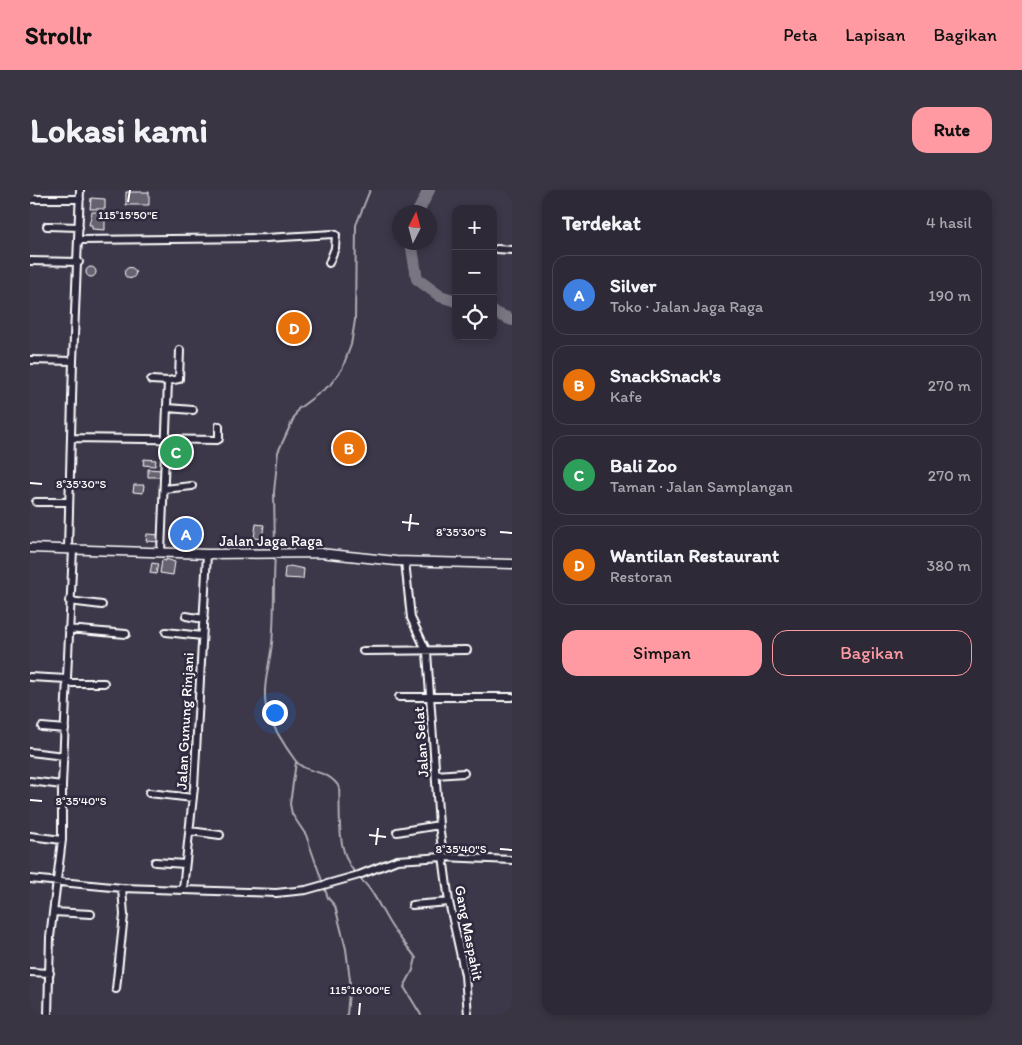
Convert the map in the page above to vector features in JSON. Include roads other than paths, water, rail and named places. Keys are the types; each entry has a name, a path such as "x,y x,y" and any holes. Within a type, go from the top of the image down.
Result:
{"street":[{"path":"48,1015 53,912 62,840 62,784 69,601 72,361 79,262 80,190"},
{"path":"30,199 80,199"},
{"path":"47,226 79,228"},
{"path":"79,240 266,238 332,234 336,235 336,240 329,262"},
{"path":"497,249 512,250"},
{"path":"30,261 79,262"},
{"path":"151,380 179,380 180,350"},
{"path":"30,360 72,361"},
{"path":"161,552 168,439 168,380"},
{"path":"168,408 193,410"},
{"path":"72,438 218,440 219,426"},
{"path":"164,489 192,486"},
{"path":"36,502 70,502"},
{"name":"Jalan Jaga Raga","path":"30,548 207,554 320,554 405,561 512,564"},
{"name":"Jalan Gunung Rinjani","path":"183,890 193,798 207,554"},
{"name":"Jalan Selat","path":"405,561 411,618 427,652 443,857"},
{"path":"69,601 102,605"},
{"path":"186,616 204,619"},
{"path":"68,628 126,634"},
{"path":"166,632 202,636"},
{"path":"363,651 427,652 467,650"},
{"path":"30,678 104,683"},
{"path":"399,698 512,697"},
{"path":"42,727 65,729"},
{"path":"30,752 64,756"},
{"path":"436,775 464,773"},
{"path":"30,781 62,784"},
{"path":"149,794 193,798"},
{"path":"397,832 439,825"},
{"path":"190,831 220,835"},
{"path":"30,836 62,840"},
{"path":"30,879 122,888 276,893 313,887 359,875 397,860 443,857 512,860"},
{"name":"Gang Maspahit","path":"443,857 449,902 465,975 468,1015"},
{"path":"155,862 185,864"},
{"path":"116,989 124,915 122,888"},
{"path":"412,906 449,902"},
{"path":"53,912 91,914"},
{"path":"30,972 50,973"}],"waterway":[{"path":"275,550 274,492 278,452 298,409 330,385 342,369 351,345 355,320 356,225 370,190"},
{"path":"422,205 429,190"},
{"path":"412,250 417,279 440,296 452,300"},
{"path":"497,314 512,320"},
{"path":"275,555 273,632 266,683 266,707 278,734 299,765 328,776 339,787 342,844 349,865 356,874"},
{"path":"296,762 290,804 292,814 306,835 328,898 335,906 346,949 350,980 347,1015"},
{"path":"359,878 370,889 390,924 416,958 413,970 404,987 421,1015"}],"place":[{"name":"Wantilan Restaurant","path":"294,328"},
{"name":"SnackSnack's","path":"349,448"},
{"name":"Bali Zoo","path":"176,452"},
{"name":"Silver","path":"186,534"}]}
